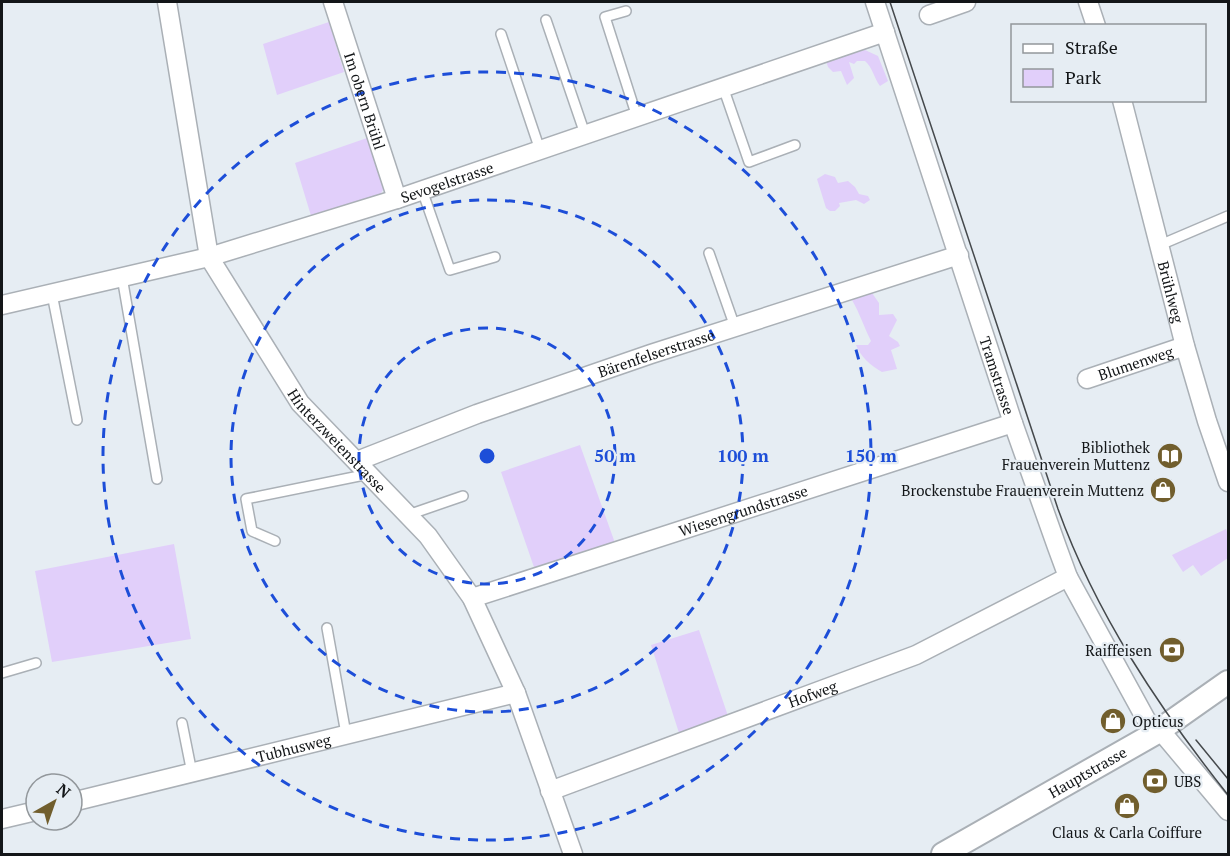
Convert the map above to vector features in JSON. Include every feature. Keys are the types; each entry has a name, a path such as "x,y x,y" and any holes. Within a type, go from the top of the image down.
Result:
{"street":[{"name":"Hinterzweienstrasse","path":"167,2 209,257 300,403 428,536 472,598 516,693 573,855"},
{"name":"Im obern Brühl","path":"333,2 397,199"},
{"name":"Tramstrasse","path":"875,2 1013,423 1068,577 1157,732 1228,811"},
{"path":"928,15 966,2"},
{"path":"1088,2 1095,24"},
{"name":"Sevogelstrasse","path":"2,305 209,257 397,199 885,32"},
{"name":"Brühlweg","path":"1123,102 1185,346 1207,422 1228,482"},
{"name":"Bärenfelserstrasse","path":"363,467 477,414 651,354 959,255"},
{"name":"Blumenweg","path":"1087,379 1185,346"},
{"name":"Wiesengrundstrasse","path":"472,598 1013,423"},
{"name":"Hofweg","path":"550,791 915,655 1068,577"},
{"name":"Hauptstrasse","path":"943,855 1157,732 1228,682"},
{"name":"Tubhusweg","path":"84,799 516,693"},
{"path":"2,819 24,814"}],"lane":[{"path":"626,10 605,17 637,117"},
{"path":"546,20 585,134"},
{"path":"501,34 540,150"},
{"path":"723,87 749,162 795,145"},
{"path":"422,190 450,270 495,256"},
{"path":"1160,245 1228,216"},
{"path":"709,253 735,327"},
{"path":"122,278 158,479"},
{"path":"52,294 76,420"},
{"path":"275,541 252,531 246,499 363,467"},
{"path":"408,515 463,495"},
{"path":"327,628 346,734"},
{"path":"2,673 36,663"},
{"path":"182,723 192,772"}],"green space":[{"path":"329,22 344,72 277,95 263,44"},
{"path":"865,50 878,56 888,81 880,86 865,61 857,61 854,64 849,62 854,78 847,85 841,71 833,72 828,67 826,61"},
{"path":"367,138 383,185 383,190 377,199 312,219 295,163"},
{"path":"825,174 835,177 838,183 848,181 859,194 868,196 870,200 864,204 856,200 839,203 840,206 835,211 830,211 826,208 817,179"},
{"path":"872,293 879,303 879,315 893,314 897,320 889,336 900,346 891,350 897,369 882,372 866,360 856,345 868,345 871,341 852,300 857,294"},
{"path":"580,445 615,543 535,570 501,472"},
{"path":"1226,529 1228,558 1201,576 1193,565 1183,572 1172,555"},
{"path":"174,544 191,639 52,662 35,571"},
{"path":"699,630 728,716 679,733 651,645"}],"tram line":[{"path":"890,2 1058,509 1073,548 1110,623 1131,659 1202,762 1228,795"},
{"path":"1196,740 1228,779"}],"place":[{"name":"Bibliothek Frauenverein Muttenz","path":"1170,456"},
{"name":"Brockenstube Frauenverein Muttenz","path":"1163,490"},
{"name":"Raiffeisen","path":"1172,650"},
{"name":"Opticus","path":"1113,721"},
{"name":"UBS","path":"1155,781"},
{"name":"Claus & Carla Coiffure","path":"1127,806"}]}
